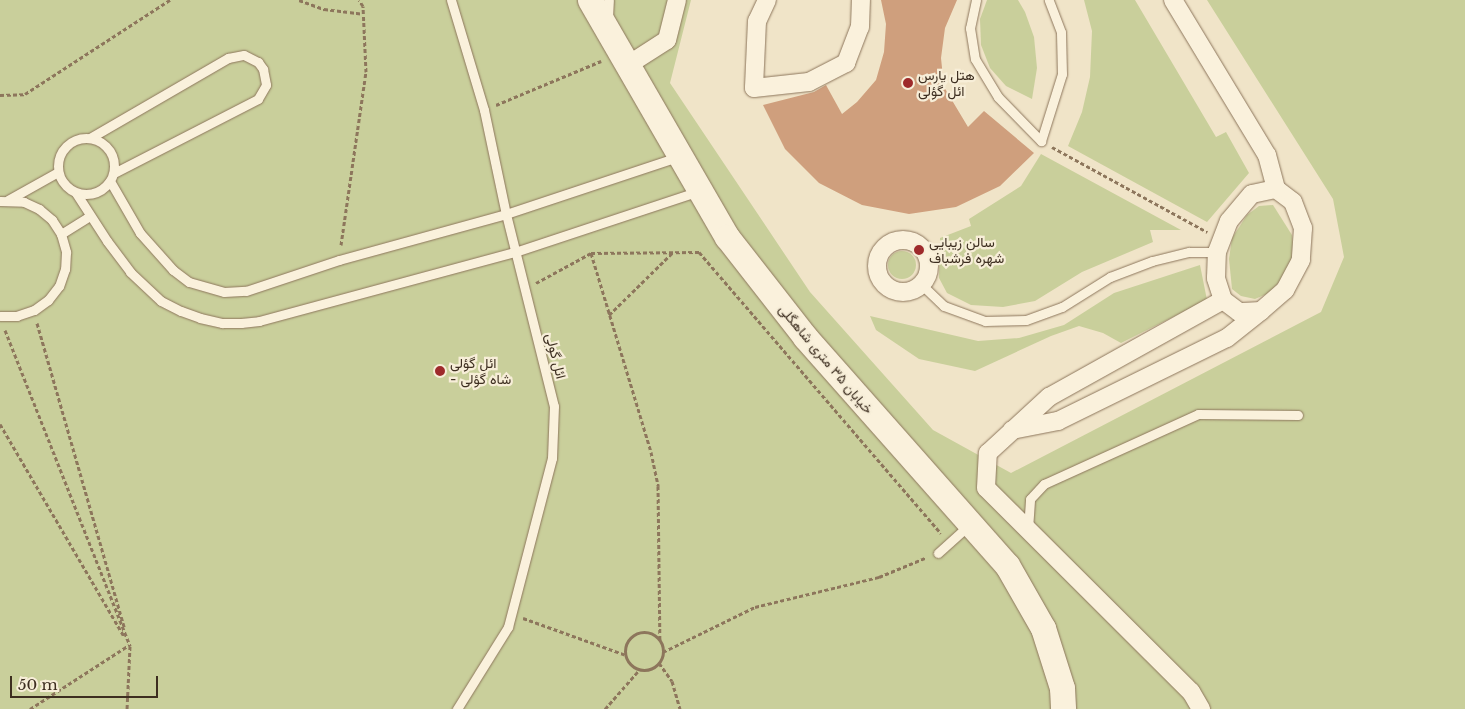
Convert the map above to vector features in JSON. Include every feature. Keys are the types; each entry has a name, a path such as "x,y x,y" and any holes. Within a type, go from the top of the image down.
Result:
{"street":[{"name":"خیابان ۳۵ متری شاهگلی","path":"590,0 680,156 702,190 727,237 805,337 1007,565 1042,628 1062,688 1063,709"},
{"path":"624,59 667,40 677,0"},
{"path":"767,0 757,21 754,88 809,82 846,63 860,27 861,0"},
{"path":"1012,430 1058,421 1227,338 1262,311 1285,290 1301,260 1303,228 1293,202 1276,189 1268,156 1173,0"},
{"path":"1262,311 1239,312 1223,300 1216,278 1218,246 1229,221 1252,194 1276,189"},
{"path":"1202,709 1191,692 986,488 988,453 1048,397 1223,300"}],"lane":[{"name":"ائل گولی","path":"451,0 484,110 506,214 554,406 552,458 508,627 457,709"},
{"path":"607,30 609,0"},
{"path":"976,0 970,28 975,60 998,97 1041,141 1062,74 1061,32 1049,0"},
{"path":"90,138 228,58 244,55 258,62 263,69 266,85 258,99 112,177 95,193 85,195 67,188 58,172 57,163 65,146 81,138 90,138 106,146 111,154 112,177 145,240 173,270 189,282 224,292 246,291 339,260 506,214 680,156"},
{"path":"4,201 58,172"},
{"path":"76,193 130,272 161,300 181,311 222,323 259,321 515,252 702,190"},
{"path":"0,316 17,316 34,310 48,300 59,286 65,260 61,234 52,220 40,209 24,202 4,201"},
{"path":"61,234 90,216"},
{"path":"922,285 944,306 984,321 1026,320 1062,307 1110,277 1152,261 1218,246"},
{"path":"1028,530 1030,498 1044,484 1198,414 1298,415"},
{"path":"938,553 970,524"}],"path":[{"path":"0,95 25,94 170,0"},
{"path":"299,0 324,9 363,14"},
{"path":"339,260 366,72 363,6 359,0"},
{"path":"484,110 624,59"},
{"path":"1041,141 1218,246"},
{"path":"610,315 674,252"},
{"path":"525,289 591,253 699,252 950,543"},
{"path":"591,253 651,452 658,486 660,640 663,652 659,663 649,670 640,669 632,665 626,654 627,642 636,634 649,632 660,640"},
{"path":"34,310 130,646 128,709"},
{"path":"4,327 130,646"},
{"path":"0,424 130,646"},
{"path":"663,652 755,607 879,577 938,553"},
{"path":"512,614 626,654"},
{"path":"30,709 130,646"},
{"path":"659,663 672,681 680,709"},
{"path":"605,709 640,669"}],"green space":[{"name":"ائل گؤلی - شاه گؤلی","path":"0,0 691,0 670,83 810,292 933,430 1011,473 1321,312 1344,257 1333,199 1207,0 1465,0 1465,709 0,709"},
{"path":"987,0 1018,0 1025,12 1034,37 1037,68 1032,99 1006,86 990,68 981,45 980,19"},
{"path":"1084,0 1135,0 1216,137 1226,132 1249,173 1207,222 1068,146 1082,112 1090,77 1092,31"},
{"path":"1041,154 1181,230 1150,230 1153,242 1082,272 1035,301 1003,307 971,305 947,293 939,278 940,238 971,226 969,219 1021,186"},
{"path":"1273,205 1292,235 1294,256 1284,277 1269,293 1255,299 1241,296 1232,289 1229,259 1232,238 1247,215 1259,206"},
{"path":"902,251 912,255 916,265 912,275 902,279 892,275 888,265 892,255"},
{"path":"1200,265 1207,300 1121,343 1103,333 1079,326 1051,336 975,371 919,359 876,330 870,316 978,341 1019,338 1064,325 1114,293"}],"building":[{"path":"881,0 957,0 945,28 941,58 944,87 968,127 984,111 1034,153 1000,186 956,207 909,214 862,205 819,183 785,149 763,105 814,92 826,85 842,114 857,102 876,80 884,52 886,24"}],"place":[{"name":"هتل پارس ائل گؤلی","path":"908,83"},
{"name":"سالن زیبایی شهره فرشباف","path":"919,250"},
{"name":"ائل گؤلی - شاه گؤلی","path":"440,371"}]}
